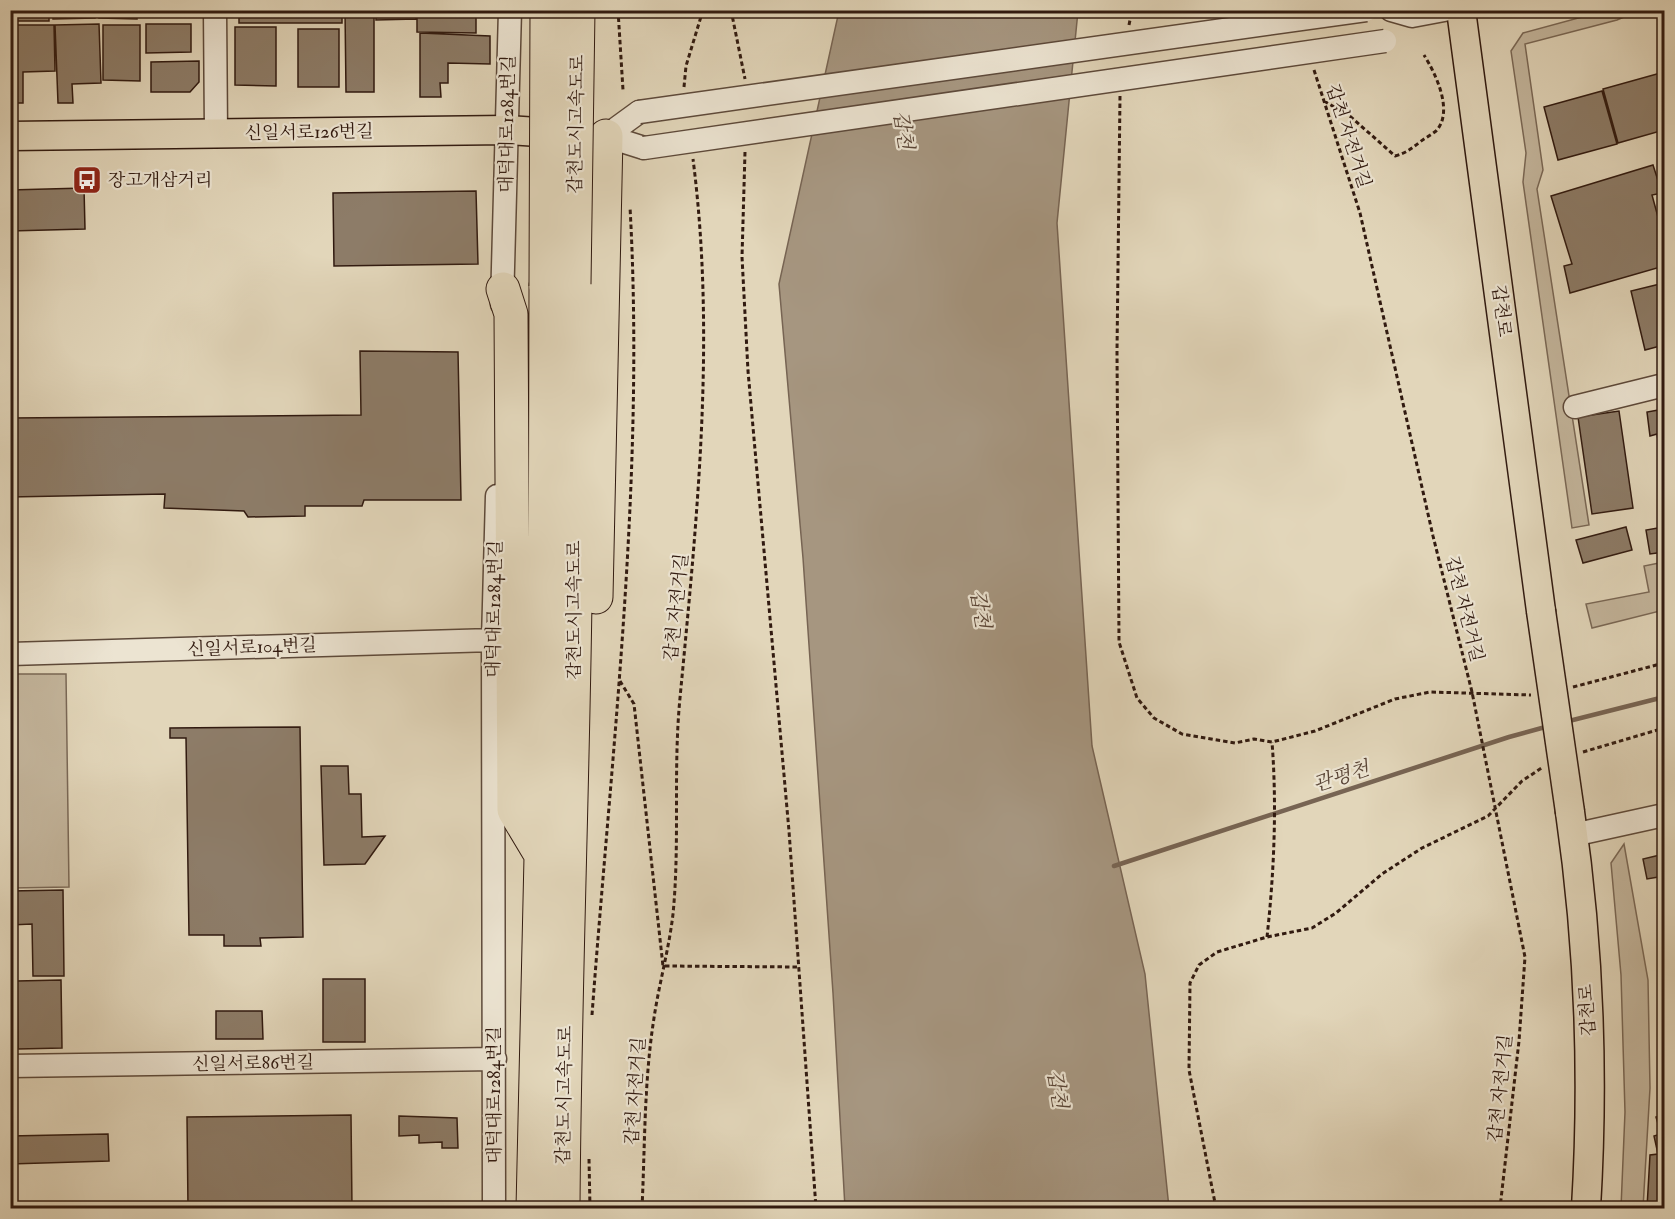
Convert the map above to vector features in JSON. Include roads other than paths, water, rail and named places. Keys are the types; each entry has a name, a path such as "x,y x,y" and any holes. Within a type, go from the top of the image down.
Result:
{"highway":[{"name":"갑천도시고속도로","path":"547,10 560,285 574,687 563,1209"},
{"name":"갑천도시고속도로","path":"533,1209 545,682 560,285 578,10"},
{"path":"570,830 593,719 606,136"},
{"path":"502,289 511,314 514,810 541,855"}],"main road":[{"name":"갑천로","path":"1461,10 1541,611 1572,823 1590,1039 1591,1120 1586,1209"},
{"name":"신일서로126번길","path":"10,136 507,130 606,136"}],"street":[{"path":"215,10 216,133"},
{"name":"대덕대로1284번길","path":"494,1209 493,640 510,10"},
{"path":"606,136 639,112 1366,10"},
{"path":"606,136 644,148 1385,41 1402,13 1444,10"},
{"path":"1575,407 1665,385"},
{"name":"신일서로104번길","path":"10,654 493,640"},
{"path":"1572,823 1665,815"},
{"name":"신일서로86번길","path":"10,1066 495,1059"}],"water":[{"name":"갑천","path":"839,11 1078,11 1057,223 1092,746 1145,974 1169,1208 845,1208 833,993 803,558 779,284"}],"waterway":[{"name":"관평천","path":"1565,722 1664,697"},
{"name":"관평천","path":"1114,866 1549,726"}],"place":[{"name":"장고개삼거리","path":"87,180"}]}
